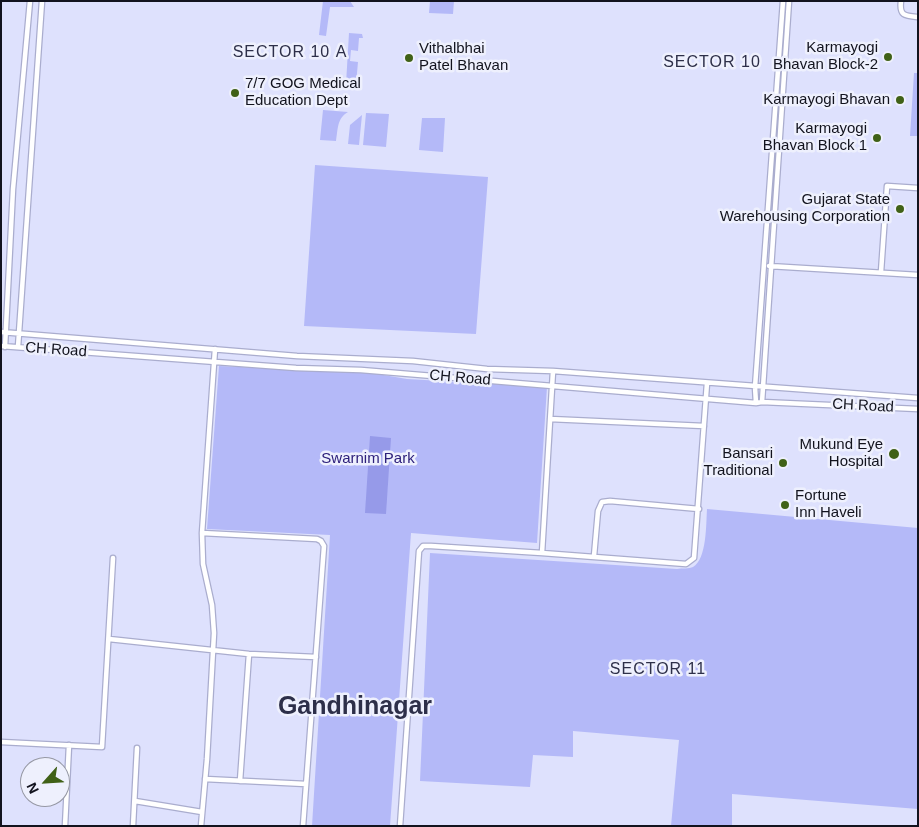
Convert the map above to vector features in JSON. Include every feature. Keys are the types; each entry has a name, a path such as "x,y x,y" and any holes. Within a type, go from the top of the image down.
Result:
{"street":[{"path":"3,346 13,189 30,1"},
{"path":"18,347 42,1"},
{"path":"756,403 755,387 783,1"},
{"path":"762,402 789,1"},
{"path":"900,1 902,13 906,16 918,17"},
{"path":"881,272 887,186 918,188"},
{"path":"764,267 918,275"},
{"name":"CH Road","path":"4,333 297,356 413,361 487,369 553,371 918,398"},
{"name":"CH Road","path":"3,346 296,368 361,370 706,400 918,409"},
{"path":"201,826 213,650 212,605 203,564 202,533 215,349"},
{"path":"542,553 553,371"},
{"path":"400,826 420,548 431,546 594,556 686,564 694,558 696,552 707,383"},
{"path":"550,418 704,426"},
{"path":"594,556 598,511 602,502 610,501 699,509"},
{"path":"202,533 317,539 324,546 303,826"},
{"path":"1,742 102,747 114,558"},
{"path":"109,639 249,654 316,657"},
{"path":"240,781 249,654"},
{"path":"65,826 69,745"},
{"path":"133,826 137,748"},
{"path":"205,779 306,784"},
{"path":"135,801 202,812"}],"green space":[{"path":"323,1 350,1 354,7 330,7 326,36 319,35"},
{"path":"430,1 454,1 453,14 429,13"},
{"path":"349,33 362,34 363,38 359,38 358,51 351,50 350,61 358,62 356,84 359,86 346,84"},
{"path":"914,73 918,73 918,136 910,136"},
{"path":"323,110 348,112 344,114 340,121 336,141 320,140"},
{"path":"366,113 389,114 386,147 363,145"},
{"path":"362,115 359,145 348,144 350,125"},
{"path":"422,118 445,118 443,152 419,150"},
{"path":"315,165 488,177 476,334 304,326"},
{"name":"Swarnim Park","path":"219,366 372,373 407,379 547,387 537,543 411,533 390,826 312,826 330,535 207,529"},
{"path":"707,509 918,528 918,809 732,794 732,826 671,826 679,740 573,731 573,757 533,755 530,787 420,781 430,553 677,569 690,568 698,563 701,557 706,532"}],"shaded area":[{"path":"370,436 391,438 386,514 365,513"}],"place":[{"name":"Karmayogi Bhavan Block-2","path":"888,57"},
{"name":"Vithalbhai Patel Bhavan","path":"409,58"},
{"name":"7/7 GOG Medical Education Dept","path":"235,93"},
{"name":"Karmayogi Bhavan","path":"900,100"},
{"name":"Karmayogi Bhavan Block 1","path":"877,138"},
{"name":"Gujarat State Warehousing Corporation","path":"900,209"},
{"name":"Mukund Eye Hospital","path":"894,454"},
{"name":"Bansari Traditional","path":"783,463"},
{"name":"Fortune Inn Haveli","path":"785,505"}],"district":[{"name":"SECTOR 10 A","path":"290,53"},
{"name":"SECTOR 10","path":"712,63"},
{"name":"SECTOR 11","path":"658,670"},
{"name":"Gandhinagar","path":"355,707"}]}
